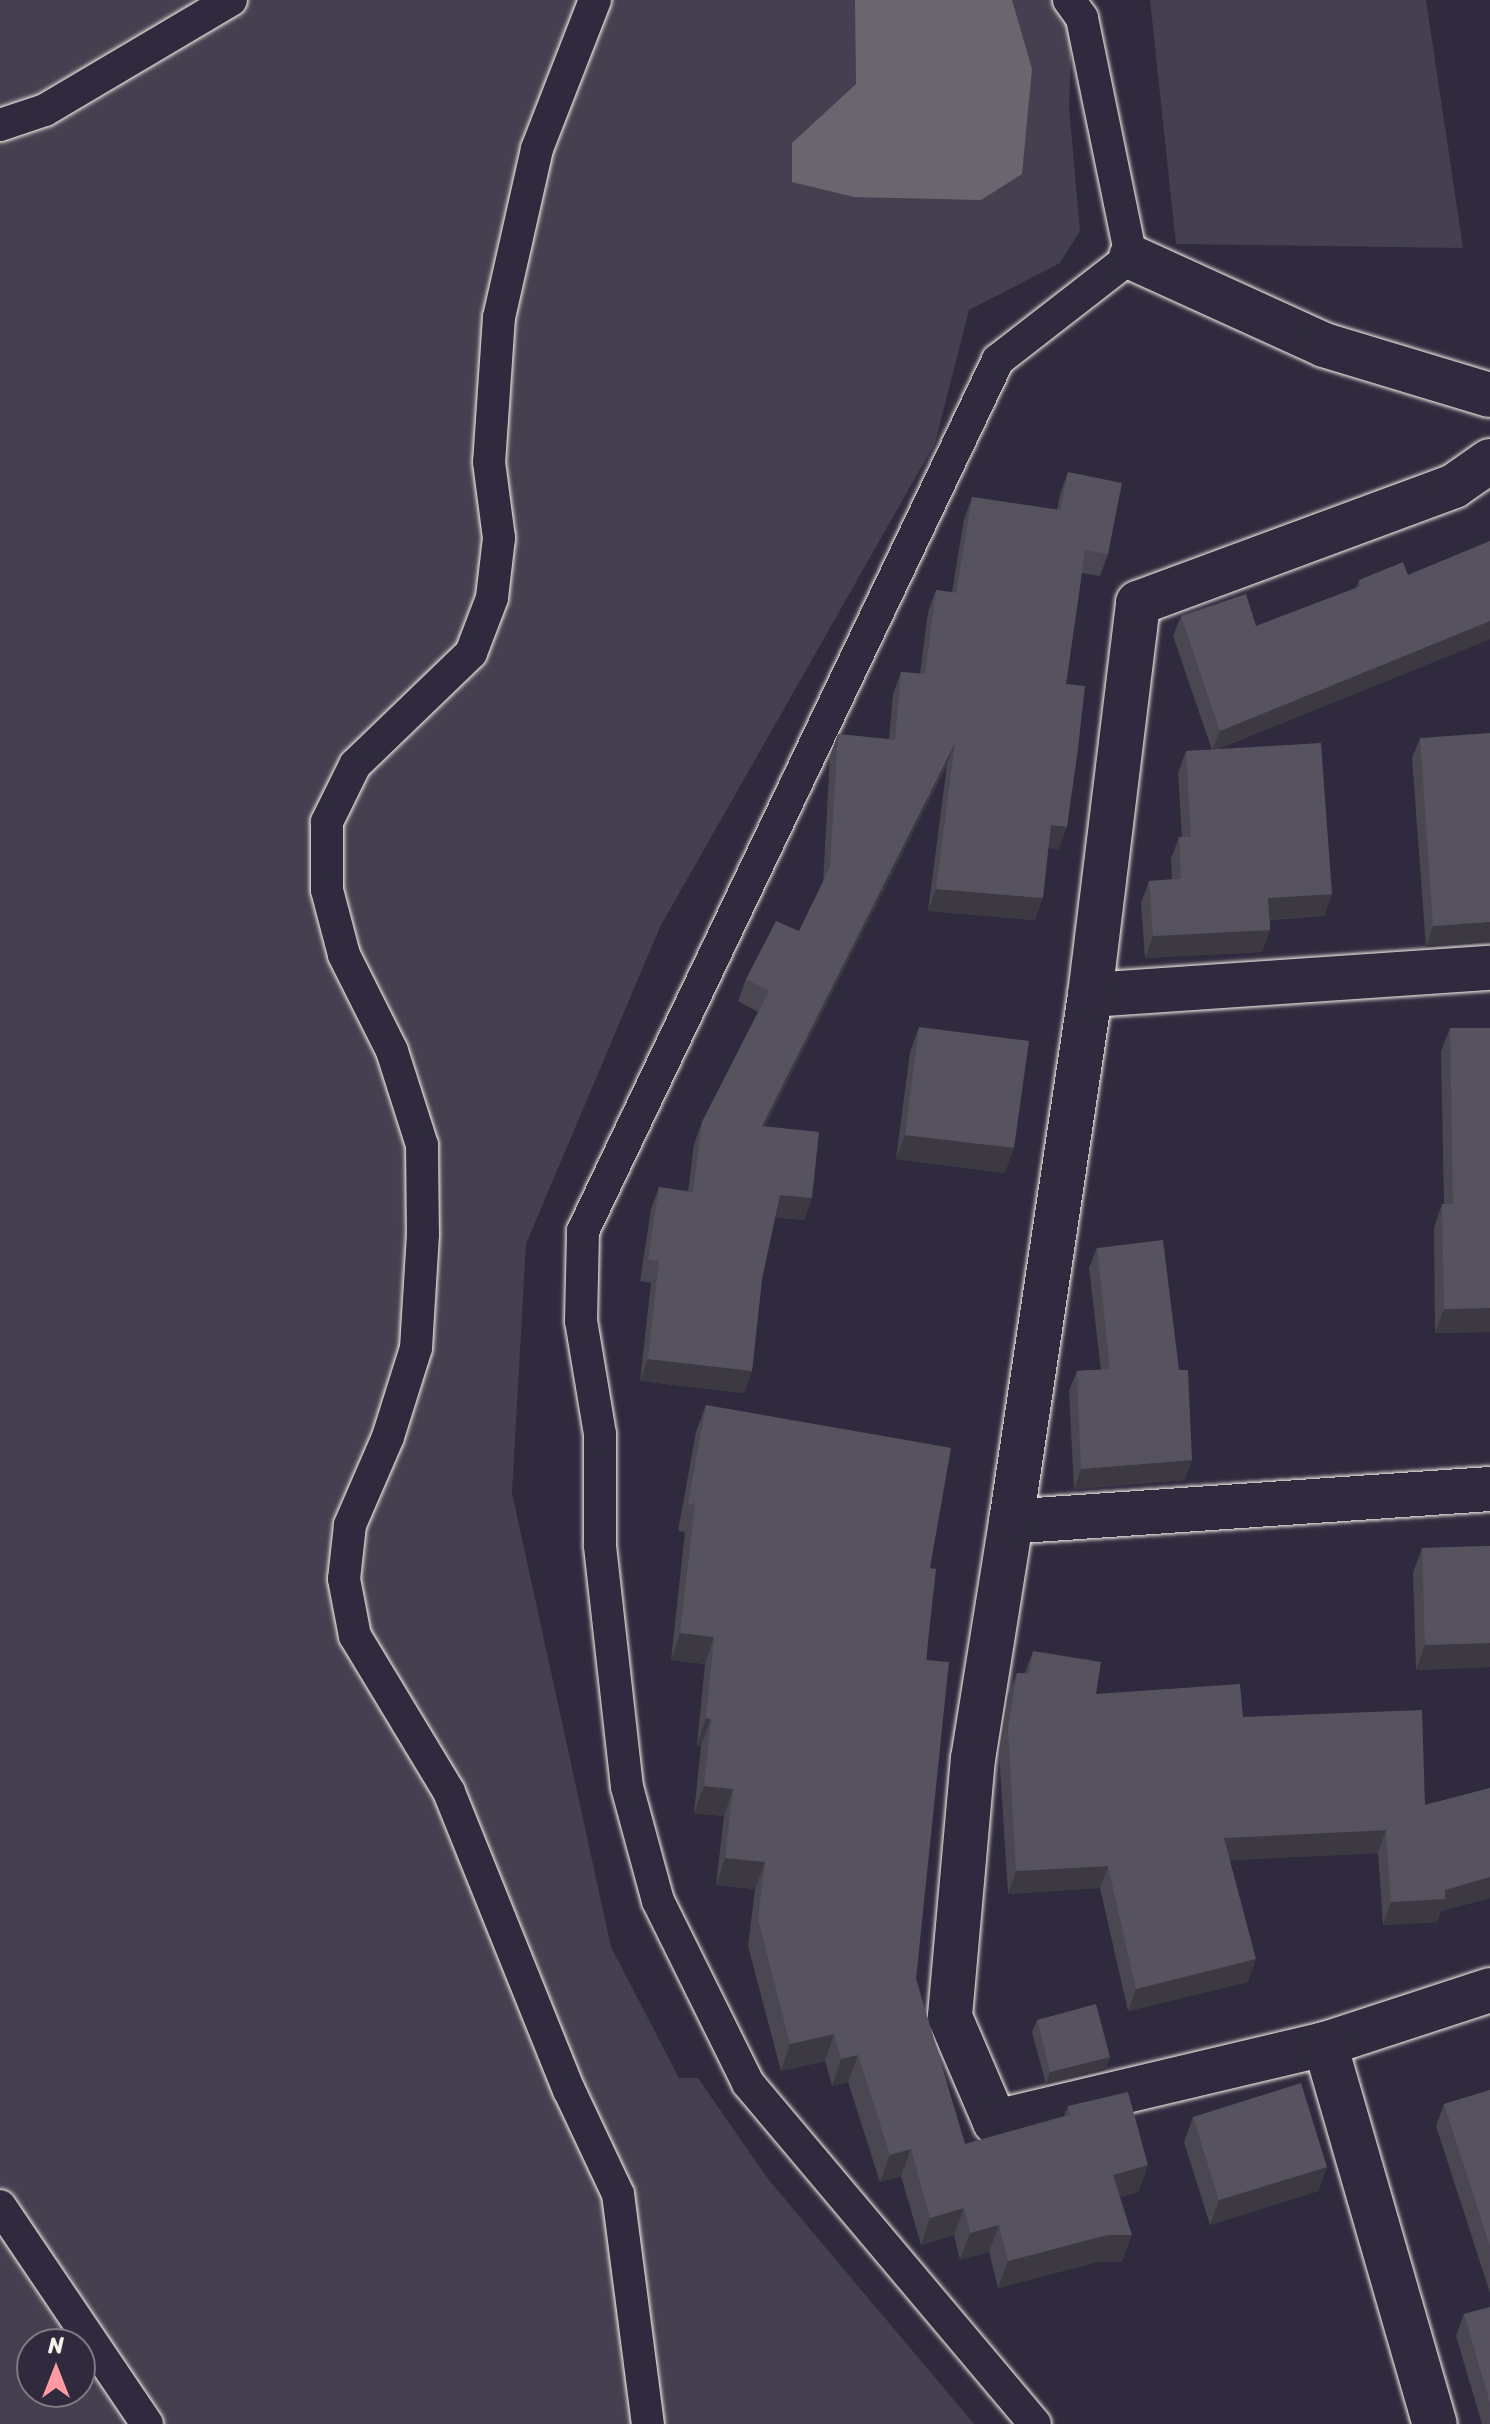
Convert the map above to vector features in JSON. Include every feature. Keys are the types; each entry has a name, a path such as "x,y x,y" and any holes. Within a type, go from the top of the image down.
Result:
{"street":[{"path":"1131,257 1324,345 1490,395"},
{"path":"1490,461 1454,486 1138,603 1090,995 973,1758 950,2017 995,2122 1325,2044 1490,1990"},
{"path":"1090,995 1490,968"},
{"path":"1011,1522 1490,1489"},
{"path":"1325,2044 1435,2424"}],"lane":[{"path":"0,125 45,110 231,0"},
{"path":"595,0 537,149 499,317 489,462 499,538 492,598 471,653 355,765 327,822 327,890 344,955 392,1051 422,1145 423,1234 416,1348 388,1437 350,1525 344,1579 355,1636 449,1792 569,2090 618,2194 648,2424"},
{"path":"1035,2424 748,2083 658,1901 627,1787 601,1560 600,1434 581,1321 583,1231 998,360 1131,257 1082,18 1069,0"},
{"path":"0,2206 147,2424"}],"shaded area":[{"path":"0,0 1073,0 1069,107 1080,231 1060,263 969,310 935,443 660,927 526,1244 512,1493 611,1947 679,2078 698,2078 768,2179 974,2424 0,2424"},
{"path":"855,0 1012,0 1032,69 1022,174 981,200 854,197 792,182 792,143 856,84"},
{"path":"1150,0 1426,0 1463,248 1176,244"}],"building":[{"path":"1068,472 1122,483 1108,554 1085,550 1066,684 1085,686 1078,749 1067,827 1051,825 1043,898 936,889 955,743 762,1126 819,1132 812,1198 780,1195 762,1279 752,1371 648,1359 659,1261 648,1259 659,1187 693,1192 702,1122 769,991 746,979 776,921 799,931 830,867 838,734 895,740 901,672 925,674 936,590 956,593 972,497 1060,510"},
{"path":"1490,541 1490,621 1220,731 1181,616 1246,594 1256,626 1361,586 1359,580 1403,562 1408,575"},
{"path":"1490,733 1490,922 1433,926 1420,738"},
{"path":"1321,743 1332,894 1268,898 1270,930 1153,936 1149,881 1181,879 1179,837 1191,837 1186,751"},
{"path":"919,1027 1029,1041 1014,1148 905,1135"},
{"path":"1450,1028 1490,1028 1490,1308 1444,1309 1442,1204 1453,1204"},
{"path":"1163,1240 1179,1370 1188,1370 1192,1460 1081,1469 1077,1371 1110,1369 1097,1248"},
{"path":"706,1405 951,1448 930,1568 936,1569 926,1660 949,1662 916,1979 965,2144 1070,2115 1068,2106 1128,2092 1148,2165 1113,2175 1132,2235 1107,2235 1008,2261 999,2225 970,2233 964,2208 930,2218 911,2149 890,2155 858,2055 841,2059 834,2034 790,2044 758,1919 765,1862 725,1858 733,1789 704,1786 711,1719 706,1718 714,1637 680,1633 695,1505 688,1504"},
{"path":"1490,1546 1490,1643 1425,1645 1422,1548"},
{"path":"1033,1651 1101,1662 1096,1694 1240,1684 1243,1717 1422,1710 1425,1805 1490,1788 1490,1877 1445,1890 1445,1899 1391,1902 1386,1830 1224,1838 1256,1959 1136,1989 1108,1866 1016,1871 1008,1728 1017,1673 1029,1674"},
{"path":"1096,2004 1110,2057 1050,2072 1037,2020"},
{"path":"1301,2083 1327,2167 1219,2200 1193,2117"},
{"path":"1490,2090 1490,2246 1444,2104"},
{"path":"1490,2307 1490,2403 1464,2314"}]}
